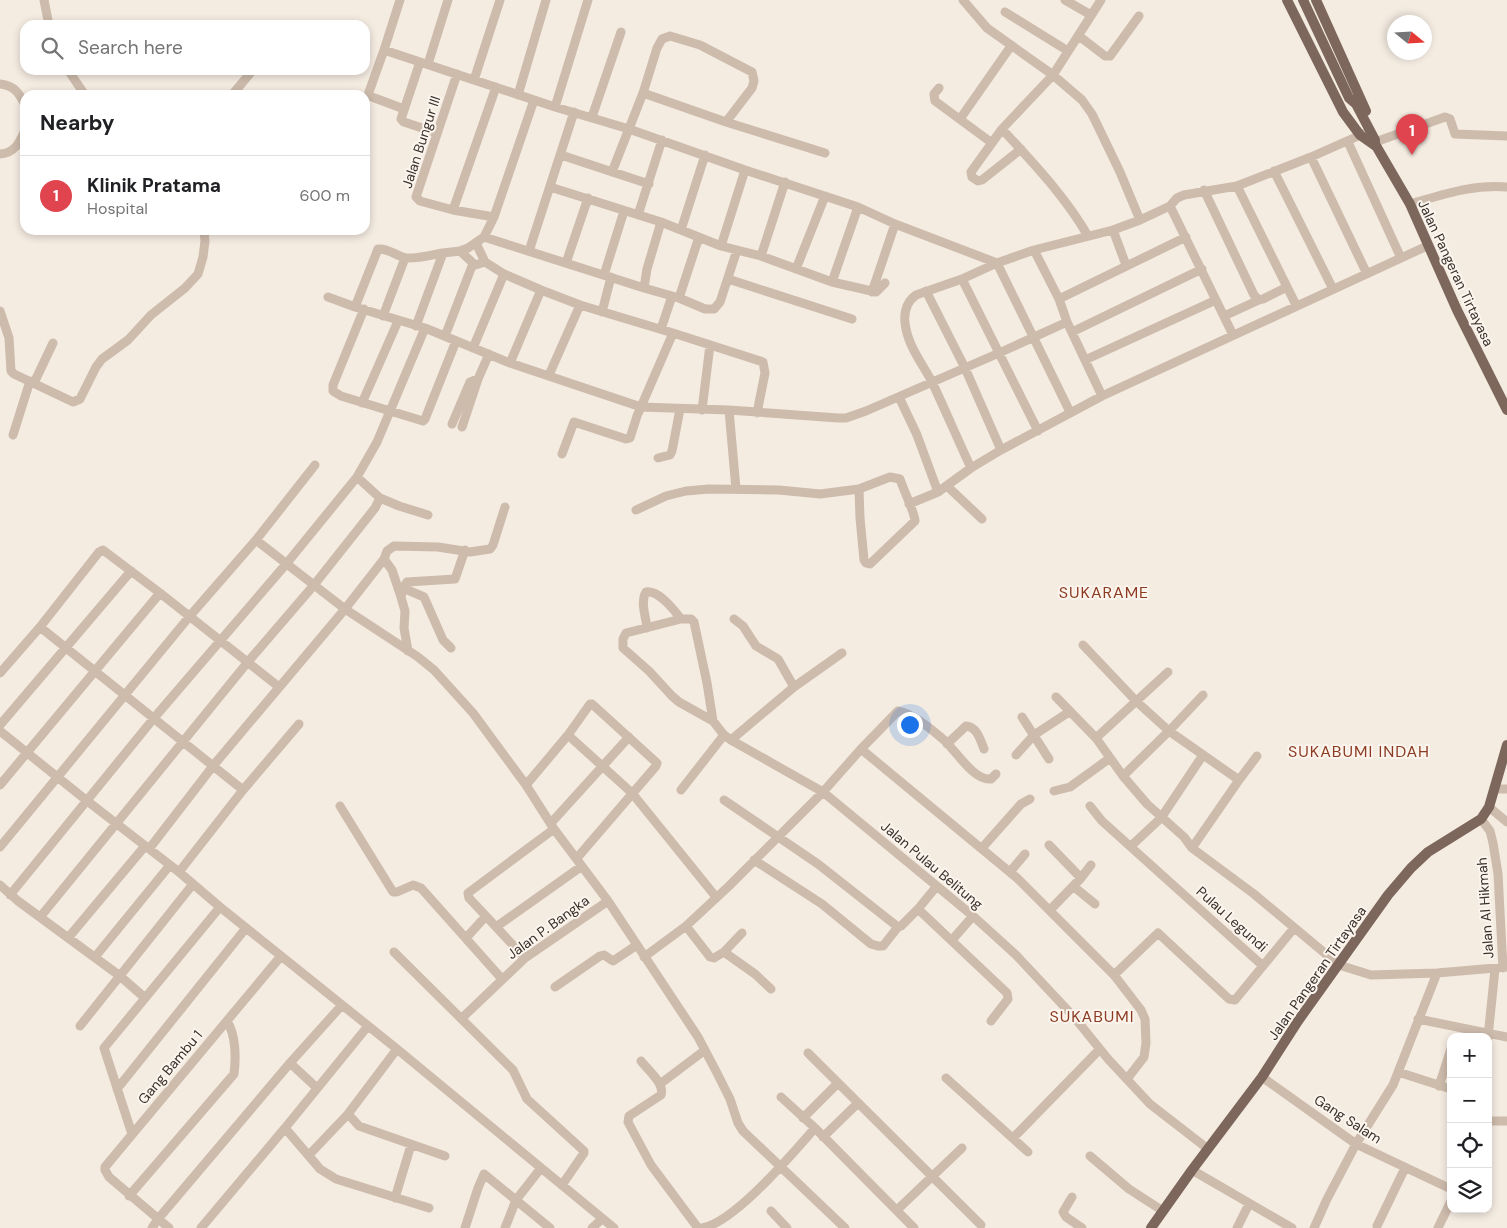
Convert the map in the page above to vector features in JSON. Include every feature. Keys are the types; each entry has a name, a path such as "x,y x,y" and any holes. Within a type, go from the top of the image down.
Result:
{"main road":[{"name":"Jalan Pangeran Tirtayasa","path":"1288,0 1343,112 1362,134 1377,145"},
{"name":"Jalan Pangeran Tirtayasa","path":"1303,0 1349,98 1350,106 1362,134"},
{"name":"Jalan Pangeran Tirtayasa","path":"1316,0 1361,99 1377,145"},
{"name":"Jalan Pangeran Tirtayasa","path":"1349,98 1356,104 1410,204 1427,246 1503,395 1507,410"},
{"name":"Jalan Pangeran Tirtayasa","path":"1152,1228 1192,1170 1262,1077 1298,1021 1388,894 1428,852 1481,819 1489,807 1507,745"}],"street":[{"path":"44,0 49,20"},
{"path":"370,90 400,0"},
{"path":"437,133 404,122 402,119 404,109 448,0"},
{"path":"474,80 500,0"},
{"path":"518,95 546,0"},
{"path":"555,107 588,0"},
{"path":"963,0 987,28 1053,75 1082,100 1092,114 1120,172 1140,220"},
{"path":"1065,0 1092,15"},
{"path":"1021,150 982,180 978,181 972,177 971,172 1002,129 1053,75 1102,0"},
{"path":"1005,12 1068,51"},
{"path":"1079,36 1106,56 1110,56 1139,16"},
{"path":"592,117 621,32"},
{"path":"612,172 643,93 657,48 662,39 670,36 700,45 752,72 754,81 752,88 726,122"},
{"path":"960,119 1011,46"},
{"path":"384,50 555,107 629,129 858,207 896,224 997,263 1070,412"},
{"name":"Jalan Bungur III","path":"457,74 416,197 420,201 453,210 494,217"},
{"path":"71,75 82,90"},
{"path":"236,90 249,75"},
{"path":"0,84 10,85 20,94"},
{"path":"453,210 496,87"},
{"path":"939,88 934,94 935,101 992,143"},
{"path":"643,93 726,122 826,153"},
{"path":"370,95 404,109"},
{"path":"456,341 425,420 421,421 362,403 335,393 332,389 376,251 381,248 405,258 422,257 460,251 480,240 494,217 534,100"},
{"path":"530,251 574,112"},
{"path":"1377,145 1445,117 1450,119 1455,134 1507,136"},
{"path":"1002,129 1046,178 1079,221 1088,236"},
{"path":"971,468 932,382 911,343 906,328 905,308 909,300 926,291 962,279 997,263 1034,250 1113,230 1140,220 1170,206 1177,198 1184,195 1204,190 1237,186 1348,142 1362,134"},
{"path":"638,215 662,140"},
{"path":"0,154 7,154 20,142"},
{"path":"1348,142 1401,258"},
{"path":"561,155 649,184"},
{"path":"680,230 705,155"},
{"path":"1311,157 1367,274"},
{"path":"721,246 745,170"},
{"path":"1274,171 1333,289"},
{"path":"761,256 785,182"},
{"path":"1237,186 1296,305"},
{"path":"1410,204 1462,189 1483,186 1507,187"},
{"path":"550,187 660,222 721,246 761,256 832,282 872,292 880,290 885,283"},
{"path":"1204,190 1254,295 1259,300"},
{"path":"796,269 825,196"},
{"path":"566,263 588,198"},
{"path":"1170,206 1233,335"},
{"path":"832,282 858,207"},
{"path":"602,312 607,276 624,210"},
{"path":"644,288 647,269 660,222"},
{"path":"872,292 896,224"},
{"path":"1113,230 1126,265"},
{"path":"0,311 9,338 11,371 72,402 80,399 102,359 128,340 151,315 185,288 198,274 203,257 204,235"},
{"path":"662,329 698,237"},
{"path":"1059,299 1186,237"},
{"path":"480,240 530,251 676,297 705,309 714,309 720,302 737,250"},
{"path":"480,240 485,262"},
{"path":"909,504 938,492 971,468 1102,396 1427,246"},
{"path":"1034,250 1059,299 1067,322 1102,396"},
{"path":"460,251 474,264"},
{"path":"10,895 86,800 287,563 357,476 377,442 390,411 420,327 443,253"},
{"path":"383,316 405,258"},
{"path":"474,264 485,262 504,274 580,305 758,359 763,362 765,373 757,413"},
{"path":"445,336 474,264"},
{"path":"1072,332 1202,270"},
{"path":"474,348 504,274"},
{"path":"728,279 852,319"},
{"path":"962,279 1038,431"},
{"path":"1224,316 1287,287"},
{"path":"510,363 540,290"},
{"path":"926,291 965,368 1002,450"},
{"path":"328,297 420,327 510,363 641,407 729,410 846,418 899,397 1067,322"},
{"path":"1085,360 1216,300"},
{"path":"548,375 580,305"},
{"path":"362,403 398,321"},
{"path":"562,454 574,422 628,439 632,436 641,407 673,333"},
{"path":"13,435 32,382 53,343"},
{"path":"702,410 710,344"},
{"path":"462,427 478,379 489,354"},
{"path":"452,424 470,382 478,379"},
{"path":"899,397 917,435 938,492"},
{"path":"658,458 670,455 672,451 680,409"},
{"path":"729,410 736,489"},
{"path":"0,847 124,694 256,540 315,464"},
{"path":"357,476 380,498 428,515"},
{"path":"636,510 666,496 686,491 736,489 779,490 820,494 859,489 890,477 898,478 915,515 913,524 870,564 864,560 859,489"},
{"path":"947,486 982,519"},
{"path":"41,916 183,741 314,585 375,508 380,498"},
{"path":"68,938 147,848 345,609 384,559 387,551 394,546 427,546 478,552 492,548 505,507"},
{"path":"256,540 345,609 434,670 473,713 526,785 552,826 608,901 705,1050 730,1099 743,1132 845,1228"},
{"path":"0,673 100,550 103,550 279,687"},
{"path":"404,589 423,582 455,579 464,550"},
{"path":"384,559 404,589 424,597"},
{"path":"392,570 401,575 404,589 404,628 408,651"},
{"path":"0,725 132,571"},
{"path":"423,582 424,597 443,640 451,648"},
{"path":"681,619 657,594 652,591 646,592 643,600 647,628 681,619 691,619 694,622 713,721"},
{"path":"0,785 160,593"},
{"path":"734,619 743,626 756,646 778,659 794,688"},
{"path":"40,626 243,790"},
{"name":"Jalan Pulau Belitung","path":"647,628 626,633 623,639 623,648 679,702 713,721 728,738 823,792 973,916 1016,955 1074,1017 1150,1104 1208,1149"},
{"path":"1083,645 1137,702 1169,732 1239,780"},
{"path":"681,790 728,738 842,653"},
{"path":"1096,738 1168,672"},
{"path":"1123,776 1169,732 1203,695"},
{"path":"1056,697 1096,738 1123,776 1142,798 1161,818 1184,837 1192,848 1254,894 1339,965 1371,975 1437,973 1502,968"},
{"path":"496,927 580,862 657,763 591,704 526,785"},
{"path":"644,956 686,926 823,792 891,716 898,711 909,714 947,744 981,778 991,780 996,774"},
{"path":"1016,754 1034,734 1069,712"},
{"path":"1022,717 1049,759"},
{"path":"179,872 243,790 299,724"},
{"path":"947,744 968,726 973,728 979,735 984,748"},
{"path":"0,731 179,872 614,1228"},
{"path":"568,735 632,793 716,897"},
{"path":"525,958 469,898 468,893 552,826 629,737"},
{"path":"861,749 1010,872 1114,975 1141,1010 1144,1019 1146,1042 1144,1057 1127,1079"},
{"path":"1131,846 1161,818 1203,755"},
{"path":"1192,848 1257,756"},
{"path":"1054,791 1070,788 1110,758"},
{"path":"1494,790 1507,789"},
{"path":"982,848 1022,804 1030,799"},
{"path":"724,800 818,864 898,927"},
{"path":"340,806 392,892 417,885 502,979"},
{"name":"Pulau Legundi","path":"1090,806 1102,821 1263,966 1294,928"},
{"path":"1489,807 1507,822"},
{"name":"Jalan Al Hikmah","path":"1481,819 1492,837 1498,874 1502,968 1489,1033"},
{"path":"1048,845 1080,878"},
{"path":"1010,872 1025,854"},
{"path":"754,860 822,904 872,944 878,946 882,946 898,927 918,910 936,886"},
{"path":"95,957 170,865"},
{"path":"1050,910 1091,865"},
{"path":"80,1026 193,884"},
{"path":"0,885 10,895 120,976 145,998"},
{"path":"1073,886 1095,904"},
{"name":"Jalan P. Bangka","path":"462,1018 525,958 608,901"},
{"path":"132,1134 104,1048 220,907"},
{"path":"918,910 1007,993 1008,999 990,1021"},
{"path":"466,938 486,916"},
{"path":"952,940 973,916"},
{"path":"686,926 712,958 724,952 742,933"},
{"path":"117,1088 246,928"},
{"path":"1114,975 1158,933 1232,1000 1238,999 1263,966"},
{"path":"555,987 600,956 604,955 613,961 637,945"},
{"path":"394,952 513,1070 528,1099 584,1151 562,1185"},
{"path":"724,952 755,974 771,989"},
{"name":"Gang Bambu 1","path":"129,1196 109,1177 105,1170 108,1164 281,956"},
{"path":"1314,1228 1356,1144 1387,1096 1437,973"},
{"path":"152,1228 290,1063 342,1005"},
{"path":"1418,1019 1456,1032"},
{"path":"169,1228 129,1196 234,1074 232,1033 227,1021"},
{"path":"201,1228 368,1026"},
{"path":"1492,1036 1507,1038"},
{"path":"309,1155 348,1114 397,1049"},
{"path":"1013,1138 1100,1049"},
{"path":"660,1084 705,1050"},
{"path":"808,1053 981,1225"},
{"path":"641,1061 660,1084 662,1092 661,1096 628,1116 628,1122 651,1164 698,1228"},
{"path":"1439,1086 1447,1061"},
{"path":"290,1063 317,1088"},
{"path":"1398,1072 1447,1088"},
{"name":"Gang Salam","path":"1262,1077 1356,1144 1447,1187"},
{"path":"946,1078 1028,1152"},
{"path":"803,1118 838,1083"},
{"path":"781,1097 914,1228"},
{"path":"823,1137 858,1104"},
{"path":"348,1114 359,1126 445,1156"},
{"path":"1492,1121 1507,1121"},
{"path":"285,1128 320,1169 336,1179 429,1208"},
{"path":"702,1228 718,1222 729,1215 780,1167 814,1128"},
{"path":"395,1198 411,1145"},
{"path":"897,1210 962,1148"},
{"path":"1090,1156 1129,1189 1163,1211"},
{"path":"505,1228 516,1200 542,1168"},
{"path":"1377,1226 1405,1168"},
{"path":"1192,1170 1292,1228"},
{"path":"465,1228 483,1174 550,1228"},
{"path":"1072,1197 1063,1212 1082,1228"},
{"path":"1236,1228 1250,1204"},
{"path":"1438,1228 1447,1209"},
{"path":"771,1211 783,1227"},
{"path":"592,1228 602,1219"}],"place":[{"name":"Klinik Pratama","path":"1412,155"}],"district":[{"name":"SUKARAME","path":"1104,592"},
{"name":"SUKABUMI INDAH","path":"1359,751"},
{"name":"SUKABUMI","path":"1092,1016"}]}
